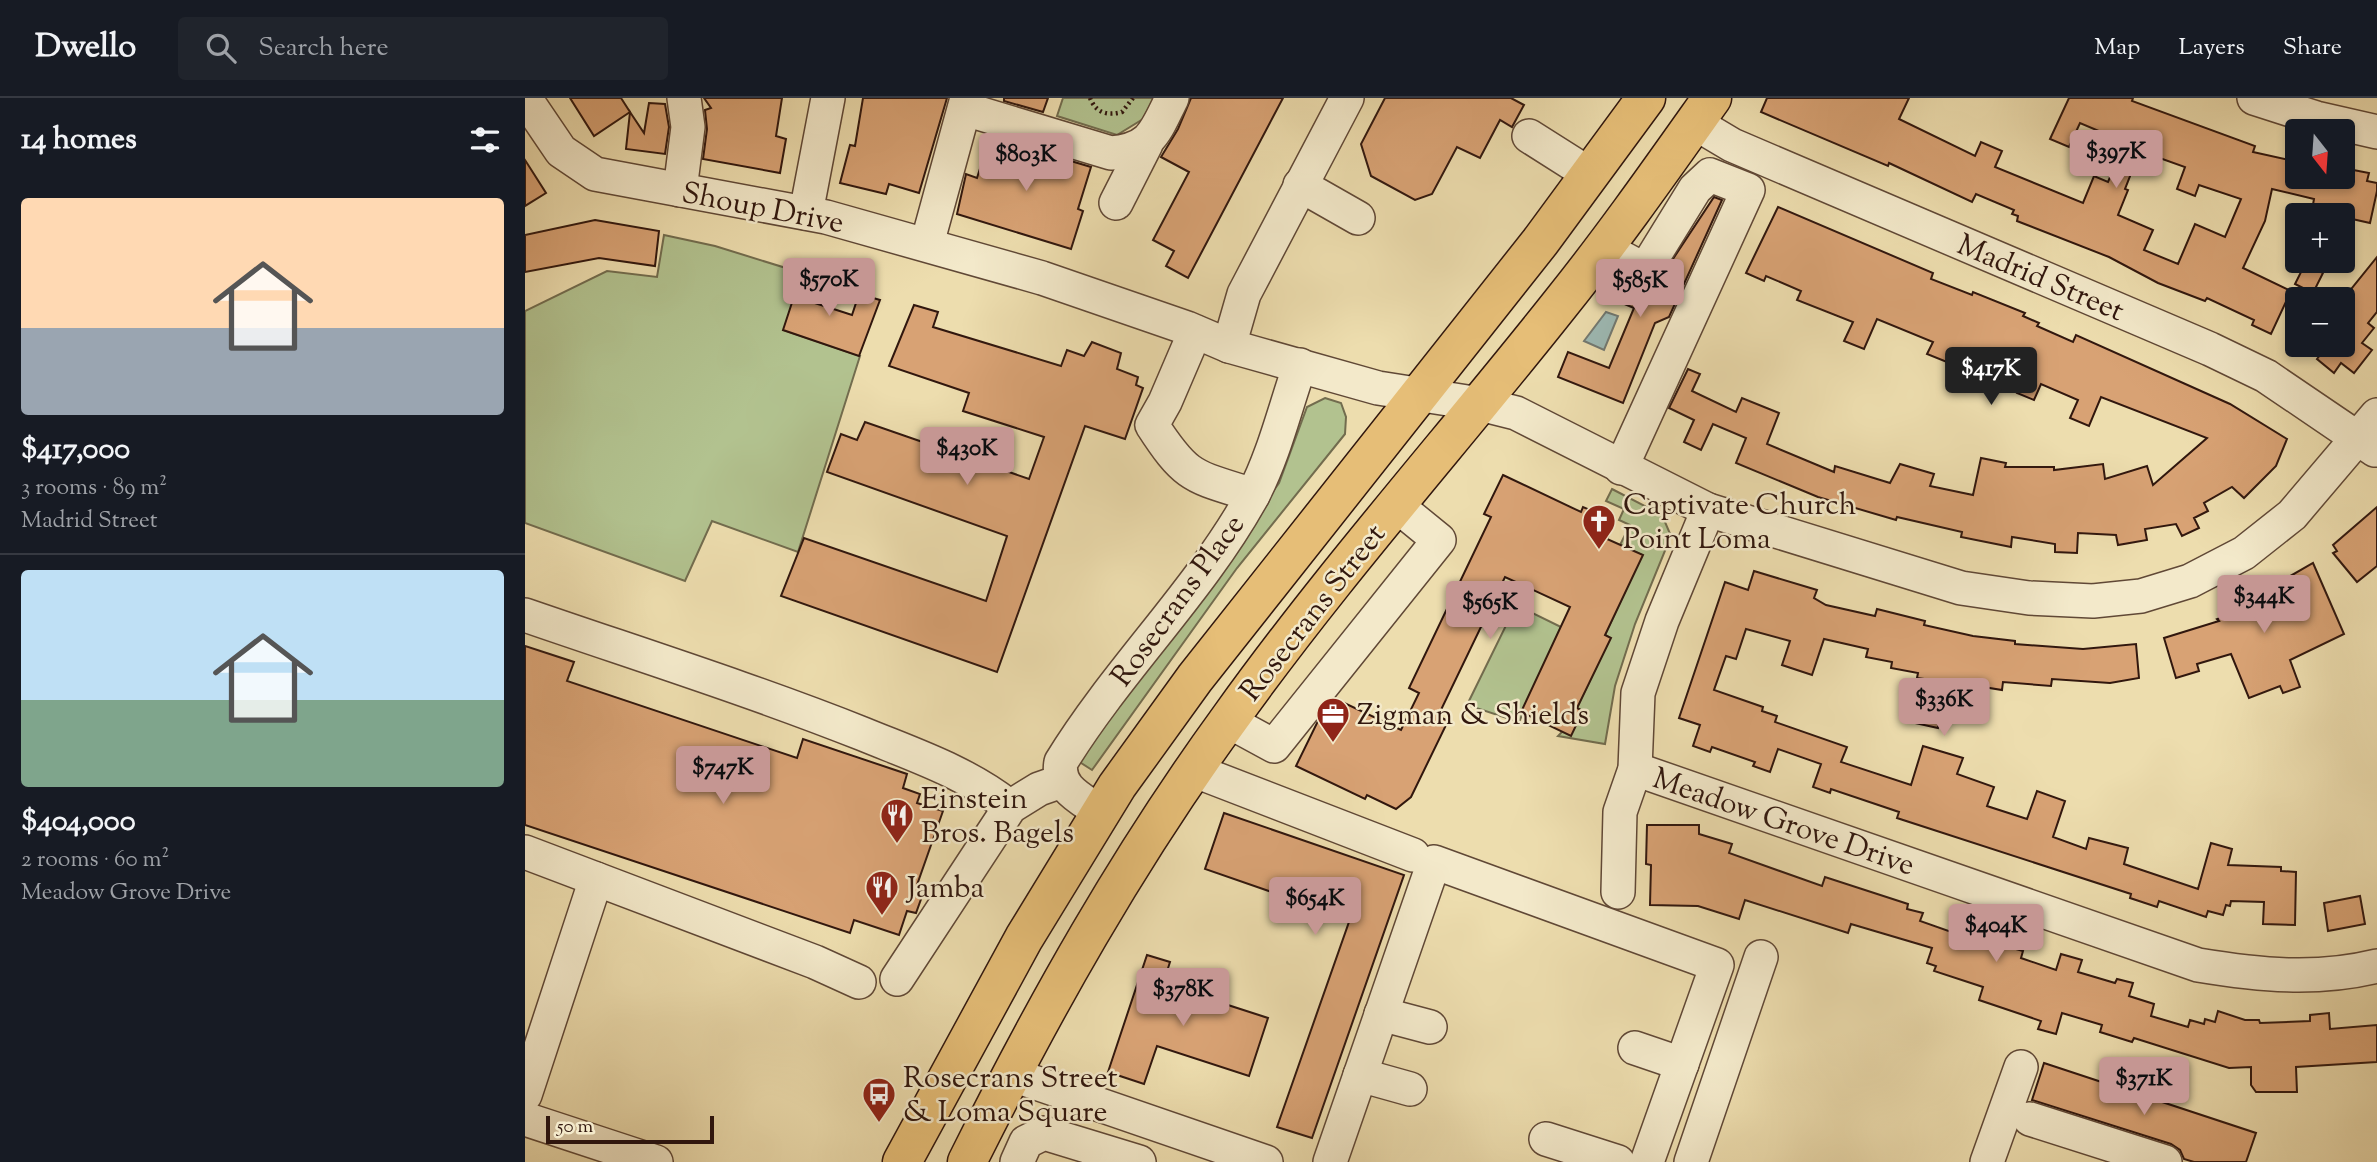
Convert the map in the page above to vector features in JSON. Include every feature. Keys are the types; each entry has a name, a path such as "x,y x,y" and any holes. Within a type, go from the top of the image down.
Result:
{"main road":[{"name":"Rosecrans Street","path":"902,1162 1001,978 1100,811 1195,678 1419,396 1646,98"},
{"name":"Rosecrans Street","path":"967,1162 1010,1074 1093,926 1193,769 1396,505 1604,248 1703,110"}],"street":[{"name":"Shoup Drive","path":"525,98 555,143 577,165 606,178 806,213 927,244 1042,278 1229,346 1419,396 1480,404 1516,413 1708,510 1961,588 2029,598 2093,601 2141,596 2190,581 2244,553 2292,515 2371,435"},
{"path":"680,190 688,127 684,98"},
{"path":"806,213 828,98"},
{"path":"1116,203 1172,98"},
{"path":"1229,346 1244,294 1347,98"},
{"path":"2254,98 2316,118 2377,132"},
{"path":"927,244 966,103 1111,153 1131,151 1146,144"},
{"name":"Madrid Street","path":"1703,110 1732,145 2210,349 2266,376 2371,435"},
{"path":"1529,136 1590,174"},
{"path":"1604,248 1644,270 1695,189 1710,175 1748,190 1621,468"},
{"path":"1300,185 1358,218"},
{"path":"1195,332 1152,425 1174,459 1192,476 1253,495"},
{"name":"Rosecrans Place","path":"1062,781 1061,762 1072,745 1237,521 1253,495 1263,475 1300,365"},
{"path":"1228,721 1274,746 1439,540 1396,505"},
{"path":"1618,892 1620,812 1635,769 1638,693 1662,621 1708,510"},
{"path":"525,615 803,710 957,772 985,787 1010,807"},
{"path":"1193,769 1413,855"},
{"name":"Meadow Grove Drive","path":"1635,769 2198,965 2277,976 2315,977 2377,966"},
{"path":"897,979 1010,807 1038,789 1062,781 1072,792 1100,811"},
{"path":"525,852 815,962 859,982"},
{"path":"1329,1162 1434,862 1717,965 1647,1162"},
{"path":"525,1095 596,879"},
{"path":"1691,1162 1761,957"},
{"path":"1381,1014 1430,1027"},
{"path":"1635,1048 1682,1064"},
{"path":"1987,1162 2021,1067"},
{"path":"1010,1074 1266,1162"},
{"path":"1360,1075 1410,1089"},
{"path":"525,1119 656,1162"},
{"path":"2030,1119 2078,1149 2165,1162"},
{"path":"1017,1162 1026,1142 1044,1132 1140,1162 1156,1125"},
{"path":"1546,1139 1618,1162"}],"path":[{"path":"1090,98 1095,107 1108,114 1122,112 1133,98"}],"green space":[{"path":"1063,98 1154,98 1143,119 1117,135 1057,116"},
{"path":"664,235 715,246 802,273 784,330 860,356 798,552 712,521 685,581 525,523 525,311 607,271 657,277"},
{"path":"1325,398 1341,403 1346,417 1345,434 1237,568 1092,770 1078,761 1279,483 1307,407"},
{"path":"1612,489 1662,515 1671,536 1635,624 1615,686 1605,744 1558,736 1582,711 1577,708 1610,638 1605,635 1642,555 1620,545 1630,525 1619,520 1624,509 1606,501"},
{"path":"1516,605 1561,627 1519,722 1467,705"}],"water":[{"path":"1606,312 1618,316 1604,350 1584,341"}],"building":[{"path":"570,98 621,98 630,112 594,136"},
{"path":"704,98 782,98 776,136 786,139 780,173 703,159 707,129 705,110 711,108"},
{"path":"863,98 947,98 919,193 889,184 886,194 840,183 850,145 855,146"},
{"path":"1004,98 1048,98 1043,112 1004,101"},
{"path":"1191,98 1283,98 1188,278 1166,266 1174,251 1153,240 1189,172 1161,157 1178,129"},
{"path":"1385,98 1511,98 1524,105 1512,127 1500,120 1480,158 1457,147 1432,194 1415,200 1371,176 1361,144"},
{"path":"1767,98 1909,98 1899,119 1975,156 1981,142 2002,151 1995,167 2083,203 2094,176 2108,182 2125,142 2080,123 2069,147 2050,139 2069,98 2133,98 2132,101 2255,146 2253,152 2285,159 2285,189 2355,189 2355,170 2369,173 2367,181 2377,183 2377,191 2370,223 2355,220 2355,203 2313,203 2314,199 2272,189 2265,221 2243,268 2285,288 2285,304 2271,334 2252,325 2254,320 2207,298 2205,301 2158,283 2109,257 2017,221 2018,216 2012,214 2014,210 1976,194 1972,202 1889,163 1888,166 1761,112","holes":["2140,151 2185,167 2177,189 2195,196 2199,185 2241,199 2225,237 2195,224 2178,264 2144,250 2153,230 2118,215"]},
{"path":"649,103 665,104 669,127 665,154 626,149 630,112 644,133"},
{"path":"990,137 1091,167 1078,209 1083,211 1071,249 957,214 966,174 977,178"},
{"path":"525,160 546,193 525,206"},
{"path":"1714,197 1722,200 1669,317 1655,323 1623,403 1558,377 1568,352 1609,368 1634,308 1608,297 1622,280 1645,289 1655,286"},
{"path":"1778,207 1933,273 1931,279 2025,313 2023,316 2039,323 2037,326 2073,342 2076,335 2230,404 2287,439 2276,466 2244,498 2232,487 2204,503 2208,511 2194,518 2199,528 2182,536 2176,524 2145,529 2147,540 2118,545 2116,535 2078,533 2077,553 2055,552 2055,544 2012,537 2011,547 1961,537 1962,532 1897,517 1896,520 1818,497 1736,463 1746,438 1713,424 1701,450 1684,442 1694,420 1669,408 1688,369 1700,374 1692,391 1736,412 1742,398 1779,413 1767,444 1834,472 1835,466 1890,483 1900,464 1934,474 1930,486 1973,495 1981,458 2006,463 2005,467 2054,467 2054,470 2103,464 2105,479 2147,466 2153,485 2207,438 2101,397 2089,426 2070,418 2078,400 2041,384 2034,400 2017,393 2020,386 1983,370 1979,379 1960,372 1962,368 1927,354 1933,342 1877,319 1864,349 1844,341 1853,322 1797,300 1801,291 1766,276 1764,281 1746,273"},
{"path":"595,220 659,231 655,266 599,258 525,272 525,235"},
{"path":"2377,257 2377,312 2368,323 2374,328 2362,343 2372,350 2354,373 2341,363 2334,373 2317,359 2355,357 2355,287 2353,287"},
{"path":"803,269 824,277 815,303 852,315 859,294 880,300 859,356 783,330"},
{"path":"2300,273 2323,273 2316,287 2301,287 2295,284"},
{"path":"914,305 938,312 933,327 1061,366 1067,350 1084,356 1092,342 1121,353 1117,369 1138,377 1136,385 1143,388 1125,439 1085,426 997,672 781,596 804,538 986,601 1007,536 827,472 841,434 857,440 865,422 1029,479 1044,437 963,411 969,393 889,366"},
{"path":"1503,475 1581,512 1583,507 1604,516 1600,524 1611,530 1607,539 1643,555 1605,635 1611,638 1577,708 1583,711 1571,736 1521,712 1570,607 1505,577 1438,716 1448,721 1411,797 1396,809 1367,795 1365,799 1296,766 1317,723 1336,699 1401,730 1419,693 1409,688 1491,517 1484,514"},
{"path":"2377,507 2377,566 2357,582 2333,553 2337,551 2333,545"},
{"path":"2313,563 2344,634 2290,660 2300,687 2283,693 2280,686 2249,698 2231,654 2197,664 2199,671 2176,678 2164,638 2219,621 2217,619 2270,598 2266,590"},
{"path":"1754,571 1817,590 1814,598 1826,605 1875,616 1877,609 1925,621 1924,625 1973,636 2015,641 2015,644 2083,649 2136,644 2139,678 2110,683 2052,679 2051,686 2003,682 2002,690 1971,685 1966,712 1943,707 1938,728 1915,723 1925,679 1917,678 1918,673 1891,668 1892,662 1866,657 1868,649 1824,639 1812,675 1782,665 1790,641 1746,629 1736,659 1726,656 1714,690 1763,707 1762,711 1777,716 1775,722 1847,747 1841,762 1911,785 1923,746 1963,758 1957,774 1994,787 1987,806 2027,819 2037,791 2065,801 2053,837 2086,849 2089,838 2128,848 2124,864 2198,889 2211,843 2232,849 2228,865 2281,867 2281,871 2296,872 2295,925 2263,924 2264,902 2231,901 2230,906 2226,905 2223,915 2208,911 2206,917 2159,901 2157,907 2130,898 2131,894 1897,818 1899,812 1831,789 1830,793 1813,787 1821,764 1778,749 1770,772 1753,766 1755,762 1712,747 1710,752 1693,746 1700,725 1679,718 1725,582 1748,590"},
{"path":"525,646 574,662 567,681 797,758 803,739 907,774 903,788 920,794 917,803 943,811 917,885 925,888 916,913 907,911 899,935 854,920 850,933 525,825"},
{"path":"1224,813 1404,875 1312,1138 1277,1127 1350,919 1205,869"},
{"path":"1647,825 1699,825 1699,834 1732,844 1729,853 1822,886 1825,877 1908,904 1907,909 1923,913 1920,921 1974,940 1978,929 2018,942 2016,949 2023,951 2021,958 2056,970 2061,954 2082,960 2078,972 2115,983 2117,979 2133,983 2129,996 2154,1004 2151,1016 2188,1027 2190,1020 2204,1024 2205,1019 2215,1022 2218,1011 2245,1020 2259,1020 2260,1023 2310,1021 2310,1015 2329,1013 2330,1029 2377,1025 2377,1062 2296,1067 2297,1092 2256,1092 2251,1085 2251,1067 2229,1068 2134,1038 2132,1042 2100,1032 2102,1025 2062,1013 2056,1034 2038,1029 2041,1021 1979,1000 1983,987 1934,971 1936,966 1927,963 1932,948 1851,924 1848,933 1745,900 1739,919 1698,906 1650,905 1651,865 1646,864"},
{"path":"2360,896 2365,924 2328,931 2324,903"},
{"path":"1147,955 1170,962 1163,984 1268,1018 1249,1076 1157,1046 1144,1084 1108,1072"},
{"path":"2044,1063 2256,1133 2246,1162 2194,1162 2184,1159 2180,1150 2171,1144 2032,1100"}],"place":[{"name":"Captivate Church Point Loma","path":"1599,551"},
{"name":"Zigman & Shields","path":"1333,744"},
{"name":"Einstein Bros. Bagels","path":"897,845"},
{"name":"Jamba","path":"882,917"},
{"name":"Rosecrans Street & Loma Square","path":"879,1124"}]}
